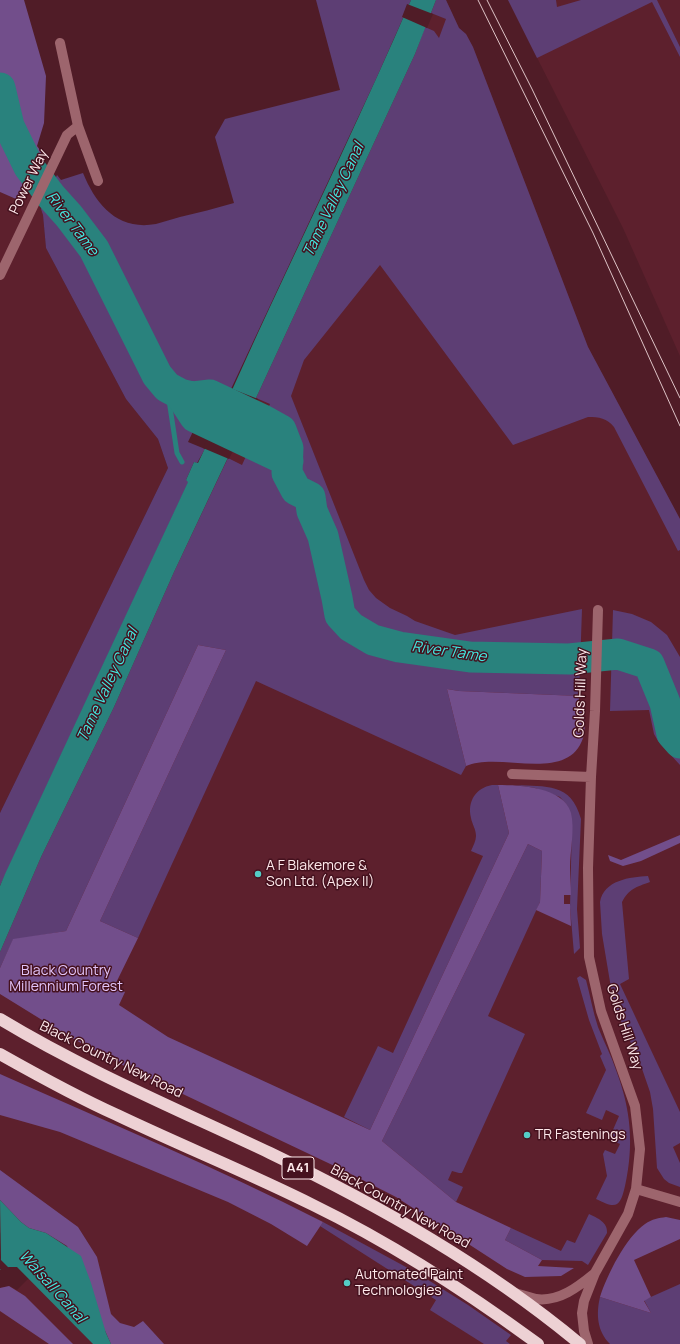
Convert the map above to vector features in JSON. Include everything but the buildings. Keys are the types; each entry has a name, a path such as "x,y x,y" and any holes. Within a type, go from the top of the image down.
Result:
{"highway":[{"name":"Black Country New Road","path":"0,1019 39,1043 270,1154 357,1197 412,1227 512,1292 555,1323 580,1344"},
{"name":"A41","path":"0,1054 51,1083 259,1179 361,1229 483,1304 538,1344"}],"street":[{"path":"60,43 78,126 98,181"},
{"name":"Power Way","path":"0,275 67,135 78,126"},
{"name":"Golds Hill Way","path":"588,1344 584,1331 582,1314 584,1301 595,1274 628,1214 636,1189 640,1149 635,1106 601,1011 590,957 588,868 598,610"},
{"path":"512,774 591,777"},
{"path":"636,1189 680,1202"},
{"name":"Golds Hill Way","path":"512,1292 536,1298 548,1299 578,1288 595,1274"}],"shaded area":[{"path":"316,0 411,0 376,79 231,389 216,383 188,442 205,449 197,463 194,462 186,480 189,481 0,886 0,813 168,468 158,439 126,399 46,248 43,215 41,209 57,175 61,180 83,173 88,185 102,205 110,213 130,223 142,225 156,224 234,203 215,137 225,119 340,90"},
{"path":"435,0 446,0 459,28 466,34 473,47 588,347 680,519 680,1344 0,1344 0,1288 9,1286 17,1290 37,1270 0,1232 0,916"},
{"path":"436,0 446,0 459,28 466,34 473,47 588,347 680,519 680,550 678,551 614,427 609,422 596,417 588,417 513,445 380,265 304,360 291,396 364,580 369,590 376,598 390,608 415,621 455,635 582,609 579,696 459,691 447,689 466,766 461,775 256,681 138,938 100,921 226,650 198,645 66,931 13,940 0,968 0,952 41,857 114,707 174,572 228,458 242,465 270,404 256,398 415,54 425,27 434,31 439,38 446,19 431,13"},
{"path":"508,0 680,0 680,356 623,228"},
{"path":"508,0 556,0 557,7 581,0 657,0 680,47 680,57 652,2 537,58"},
{"path":"26,188 41,209 43,215 46,248 126,399 158,439 168,468 0,813 0,192 16,199 23,195"},
{"path":"613,610 632,614 651,622 667,635 680,657 680,765 658,741 654,734 649,710 610,711"},
{"path":"492,785 498,785 509,833 370,1130 344,1117 378,1046 393,1053 483,856 471,851 476,836 471,818 470,806 477,792"},
{"path":"515,785 556,789 571,798 577,807 581,819 577,909 580,948 574,954 570,907 572,822 567,805 560,797 535,788"},
{"path":"528,844 542,851 540,902 488,1016 525,1034 462,1173 452,1171 448,1180 463,1187 456,1202 382,1141"},
{"path":"648,876 650,882 633,889 627,894 622,902 629,979 620,984 680,1112 680,1143 673,1147 680,1163 680,1187 669,1183 664,1179 657,1168 653,1109 650,1092 640,1063 614,1006 602,934 600,902 602,895 612,884 619,881 633,877"},
{"path":"580,976 586,980 598,1027 616,1070 628,1113 630,1127 630,1156 628,1171 621,1199 613,1205 596,1199 607,1176 603,1154 605,1150 615,1154 620,1144 609,1139 619,1116 606,1110 602,1120 586,1113 606,1070 600,1056 602,1054 589,1020 577,978"},
{"path":"589,1214 604,1223 607,1233 588,1265 582,1261 542,1260 505,1240 511,1228 561,1251 567,1240 575,1243"},
{"path":"323,1222 417,1273 468,1305 511,1335 506,1341 510,1344 484,1344 430,1310 436,1300 320,1226"},
{"path":"680,1284 680,1344 610,1344 602,1334 598,1316 600,1297 651,1313 644,1300"}],"green space":[{"path":"0,0 24,0 46,76 44,123 37,146 43,154 23,195 16,199 0,192"},
{"name":"Black Country Millennium Forest","path":"198,645 226,650 100,921 138,938 114,987 125,992 119,1005 168,1037 370,1130 509,833 498,785 540,789 560,798 567,804 572,819 570,868 571,895 564,895 564,904 570,904 571,926 536,910 540,902 542,851 528,844 382,1141 456,1202 511,1228 505,1240 542,1260 538,1266 574,1268 561,1276 525,1277 507,1269 396,1197 345,1171 128,1068 68,1036 0,994 0,968 13,939 66,931"},
{"path":"447,689 459,691 579,696 579,710 584,711 585,728 583,738 575,752 563,760 531,764 480,762 466,766"},
{"path":"680,835 680,843 641,861 623,866 610,861 608,855 621,860"},
{"path":"0,1074 203,1164 323,1222 307,1246 271,1224 228,1202 60,1132 0,1115"},
{"path":"0,1170 78,1227 97,1257 111,1314 120,1323 134,1327 143,1321 164,1344 111,1344 67,1246 46,1233 29,1228 21,1222 0,1200"},
{"path":"666,1217 680,1220 680,1239 634,1260 651,1297 644,1301 651,1313 600,1297 612,1268 631,1238 648,1222"},
{"path":"9,1286 25,1296 73,1344 49,1344 0,1311 0,1288"}],"water":[{"name":"Tame Valley Canal","path":"411,0 436,0 415,54 174,572 114,707 41,857 0,952 0,886 5,874 188,482 186,480 194,462 198,463 216,425"},
{"name":"Walsall Canal","path":"0,1200 21,1222 29,1228 46,1233 81,1256 111,1344 93,1344 17,1267 9,1267 0,1270"}],"pier":[{"path":"407,4 433,14 427,28 402,17"},
{"path":"230,388 258,399 229,459 203,448"},
{"path":"0,1259 10,1269 2,1271 0,1269"}],"waterway":[{"name":"River Tame","path":"0,88 9,126 29,167 94,249 157,375 167,387 180,394 193,397 210,395 281,430 288,448 287,473 296,490 310,497 312,511 323,536 340,615 351,627 373,640 399,647 470,657 569,659 618,654 649,664 665,703 672,734 680,743"},
{"path":"167,387 177,453 182,462"},
{"name":"River Tame","path":"180,394 195,417 288,461"}],"tram line":[{"path":"478,0 593,233 680,426"},
{"path":"487,0 532,89 680,398"}],"place":[{"name":"A F Blakemore & Son Ltd. (Apex II)","path":"258,874"},
{"name":"TR Fastenings","path":"527,1135"},
{"name":"Automated Paint Technologies","path":"347,1283"}]}
